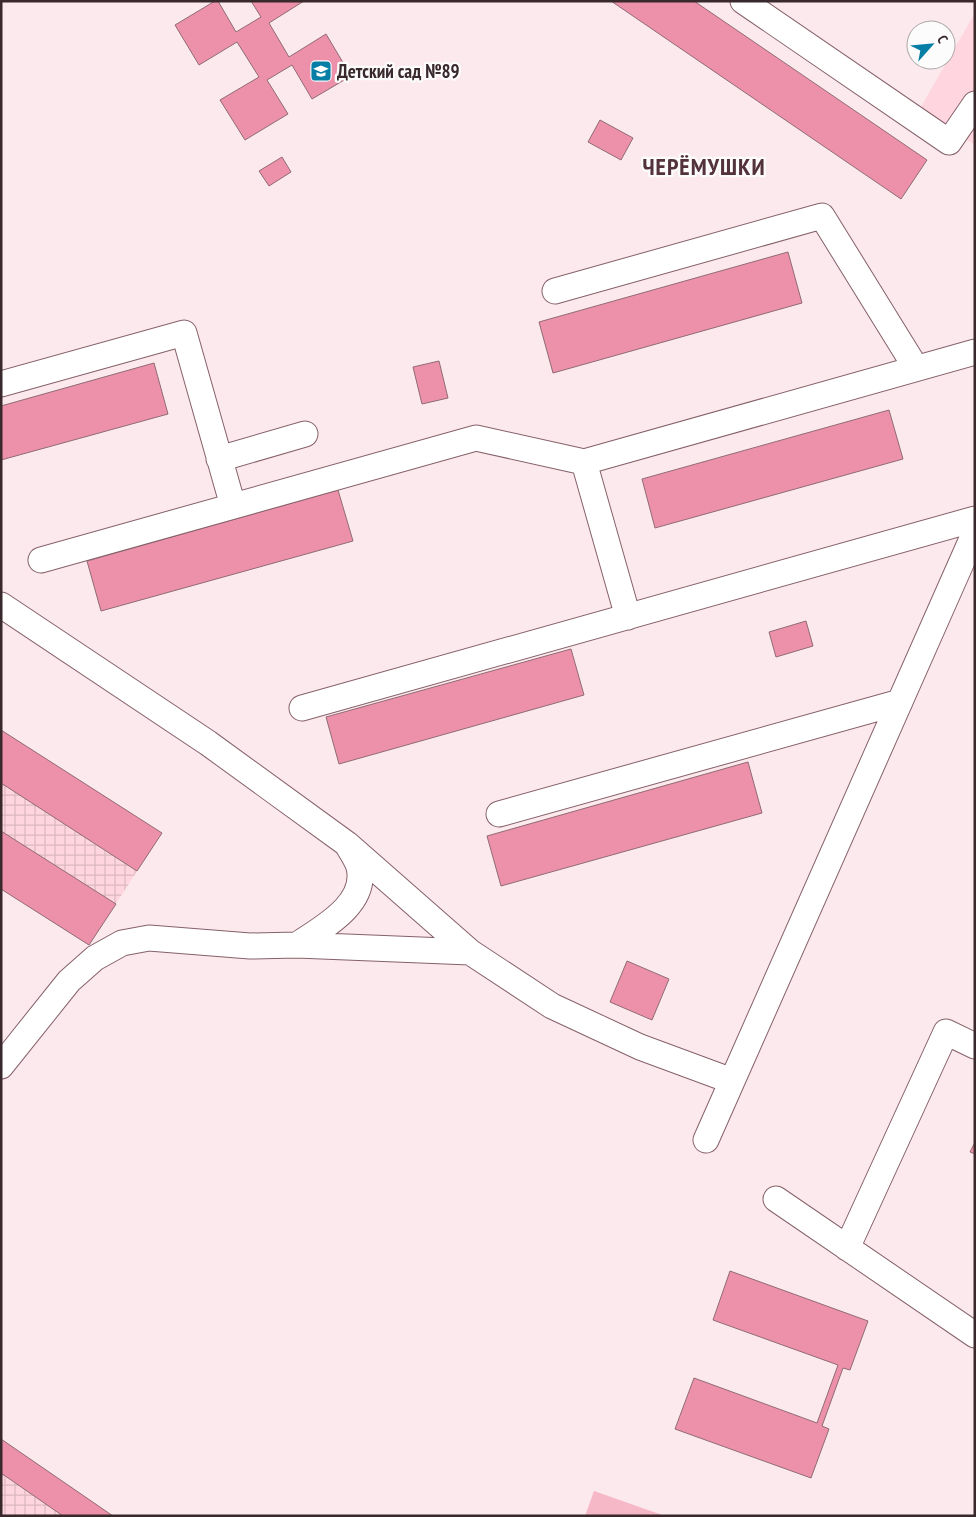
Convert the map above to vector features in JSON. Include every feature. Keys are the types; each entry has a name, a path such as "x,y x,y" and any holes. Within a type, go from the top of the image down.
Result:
{"street":[{"path":"743,1 949,142 975,104"},
{"path":"555,291 822,216 916,368"},
{"path":"1,384 184,333 233,506"},
{"path":"41,560 476,438 584,462 975,352"},
{"path":"219,459 305,434"},
{"path":"584,462 628,616"},
{"path":"302,708 975,519"},
{"path":"706,1140 975,532"},
{"path":"1,605 208,743 347,844 470,952 552,1006 640,1047 732,1081"},
{"path":"499,814 900,702"},
{"path":"297,945 332,922 349,906 359,886 359,867 347,844"},
{"path":"1,1066 69,981 94,958 122,943 149,938 250,946 297,945 470,952"},
{"path":"847,1248 946,1032 975,1046"},
{"path":"776,1199 975,1335"}],"shaded area":[{"path":"975,13 975,145 919,110 942,70 956,70 956,46"},
{"path":"1,730 162,833 89,945 1,889"},
{"path":"1,1439 113,1516 1,1516"},
{"path":"594,1491 665,1516 585,1516"}],"building":[{"name":"Детский сад №89","path":"218,1 236,32 261,17 251,1 304,1 269,23 289,57 326,34 351,76 312,99 292,65 267,80 288,114 245,140 220,100 259,77 237,42 199,65 175,25"},
{"path":"611,1 694,1 927,160 901,199"},
{"path":"600,120 633,138 621,160 588,142"},
{"path":"282,157 291,172 269,186 259,171"},
{"path":"788,252 802,303 553,373 539,322"},
{"path":"439,361 448,398 422,404 413,367"},
{"path":"154,363 168,414 1,460 1,406"},
{"path":"889,410 903,459 655,528 642,479"},
{"path":"338,490 353,541 101,611 87,561"},
{"path":"806,621 813,646 776,657 769,632"},
{"path":"571,649 584,695 339,764 326,717"},
{"path":"1,730 162,833 137,871 1,783"},
{"path":"748,762 762,813 501,886 487,836"},
{"path":"1,831 116,904 89,945 1,889"},
{"path":"627,961 669,979 652,1020 610,1002"},
{"path":"975,1142 975,1154 970,1152"},
{"path":"730,1271 868,1321 850,1370 843,1368 822,1426 829,1429 811,1478 675,1429 694,1378 817,1423 838,1365 713,1320"},
{"path":"1,1439 113,1516 63,1516 1,1473"}],"place":[{"name":"Детский сад №89","path":"321,71"}],"district":[{"name":"ЧЕРЁМУШКИ","path":"704,167"}]}
